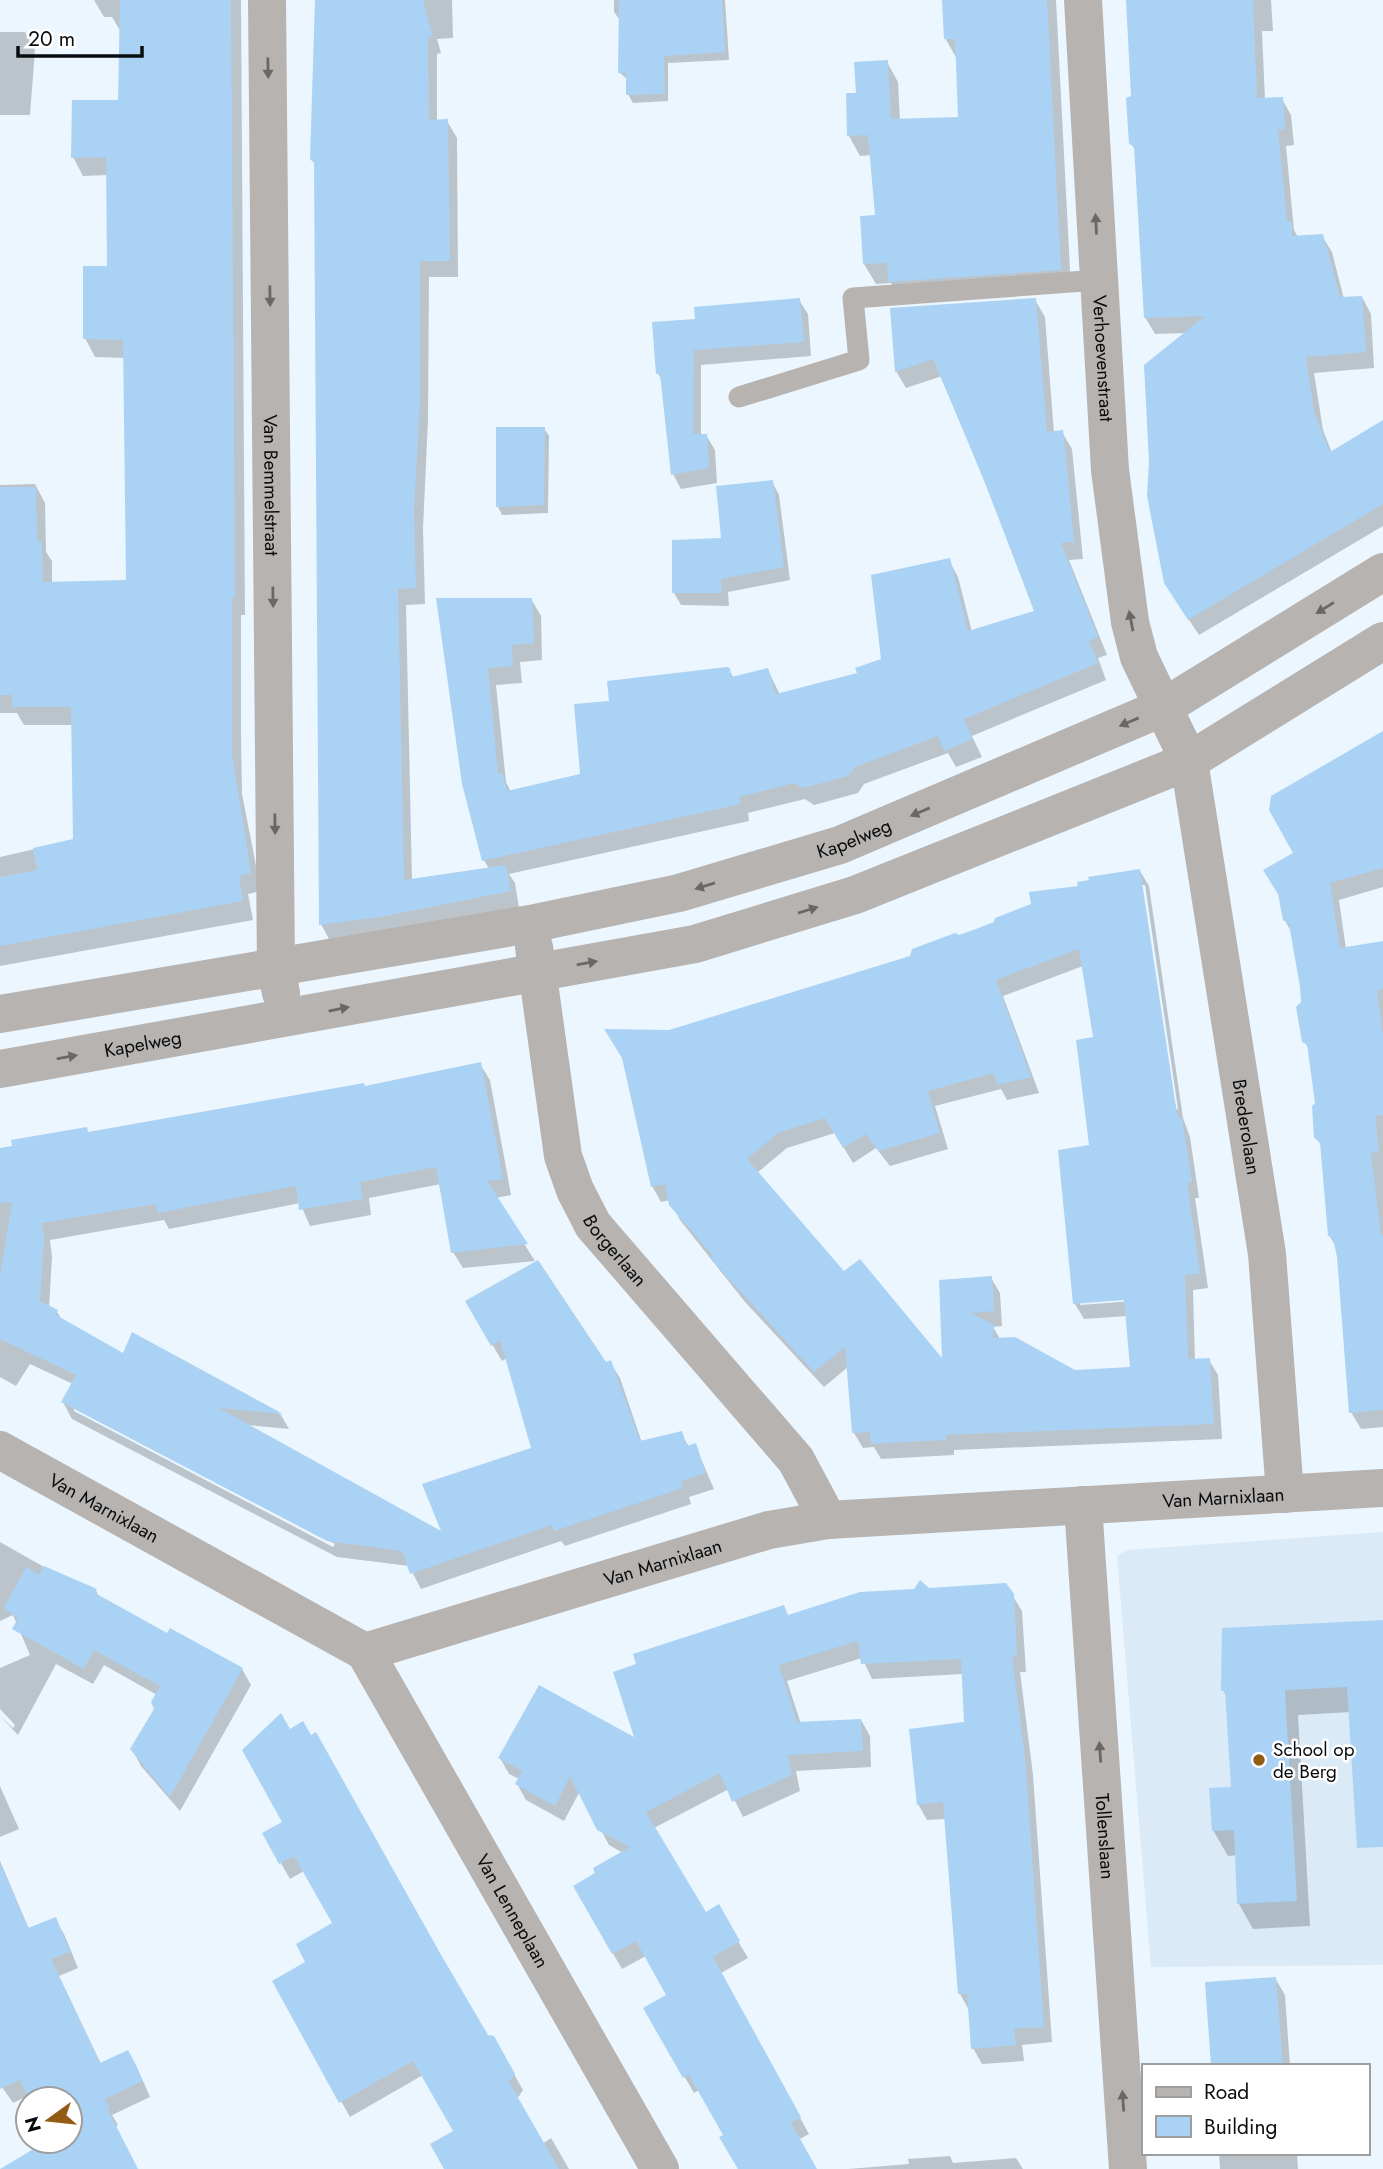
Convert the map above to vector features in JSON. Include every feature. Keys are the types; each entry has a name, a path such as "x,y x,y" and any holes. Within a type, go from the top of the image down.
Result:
{"street":[{"name":"Van Bemmelstraat","path":"267,0 276,968"},
{"name":"Verhoevenstraat","path":"1083,0 1110,470 1130,622 1139,657 1189,761"},
{"name":"Kapelweg","path":"0,1014 530,924 679,893 840,845 1164,707 1383,572"},
{"name":"Kapelweg","path":"0,1069 695,944 855,895 1189,761 1383,641"},
{"name":"Brederolaan","path":"1189,761 1267,1254 1285,1494"},
{"name":"Borgerlaan","path":"530,924 563,1156 575,1191 593,1225 796,1460 828,1520"},
{"path":"276,968 285,1019"},
{"name":"Van Marnixlaan","path":"0,1450 365,1652 769,1530 828,1520 1383,1488"},
{"name":"Tollenslaan","path":"1083,1505 1128,2169"},
{"name":"Van Lenneplaan","path":"365,1652 660,2169"}],"lane":[{"path":"739,397 859,360 853,298 1099,280"}],"shaded area":[{"name":"School op de Berg","path":"1383,1532 1383,1965 1151,1967 1117,1556 1127,1550"}],"building":[{"path":"120,0 231,0 235,597 232,597 232,754 251,873 239,876 243,901 0,946 0,877 37,870 33,848 73,839 71,707 12,707 12,695 0,695 0,487 36,487 37,541 42,541 43,582 126,580 123,340 83,339 83,266 107,266 106,157 71,158 72,100 118,100"},
{"path":"315,0 423,0 433,37 428,37 429,120 448,119 450,261 420,261 420,402 414,511 416,588 398,589 404,880 506,865 511,891 380,917 319,925 314,163 310,159"},
{"path":"619,0 722,0 725,52 664,56 665,94 626,95 626,73 618,73"},
{"path":"942,0 1047,0 1061,270 888,282 887,263 863,264 860,216 875,215 868,135 847,136 846,93 856,93 854,62 888,60 891,119 958,117 955,39 944,39"},
{"path":"1126,0 1253,0 1257,98 1283,97 1285,129 1278,130 1287,222 1292,222 1292,236 1323,234 1340,297 1362,296 1366,352 1306,357 1314,412 1330,452 1383,420 1383,504 1188,620 1164,583 1147,496 1149,462 1144,365 1205,316 1144,318 1134,146 1129,144 1126,98 1131,96"},
{"path":"800,298 804,342 694,350 693,434 707,434 709,468 671,475 660,374 656,374 652,322 695,319 694,307"},
{"path":"1036,298 1047,432 1063,430 1067,467 1074,542 1061,543 1098,637 1089,641 1098,663 964,719 973,739 944,751 938,736 855,767 848,776 803,788 794,783 739,797 741,804 482,861 462,784 436,598 532,598 534,643 512,645 513,666 488,668 498,774 503,774 507,791 580,774 574,704 609,701 607,681 727,667 730,668 731,677 768,668 776,694 857,673 855,668 881,659 871,575 950,558 968,631 1034,611 984,480 933,359 895,372 890,308"},
{"path":"496,427 545,427 544,505 496,507"},
{"path":"773,480 784,567 721,579 722,593 672,593 672,540 721,538 716,486"},
{"path":"1383,731 1383,868 1330,883 1340,948 1383,941 1383,988 1377,991 1383,1037 1383,1115 1375,1116 1379,1152 1371,1153 1383,1235 1383,1410 1349,1413 1337,1257 1333,1238 1328,1236 1320,1142 1314,1138 1312,1106 1315,1103 1307,1044 1302,1042 1296,1007 1301,1002 1300,987 1289,924 1283,920 1278,894 1263,870 1293,853 1269,810 1271,796"},
{"path":"1140,869 1175,1101 1178,1117 1182,1119 1192,1182 1187,1183 1200,1273 1185,1275 1188,1359 1210,1358 1214,1424 946,1435 946,1440 871,1444 870,1432 852,1433 845,1347 814,1372 710,1258 713,1256 669,1205 665,1184 651,1187 622,1058 604,1029 669,1030 910,956 912,949 955,933 959,935 976,929 994,922 995,918 1031,904 1029,892 1078,886 1077,882 1089,880 1088,877","holes":["1079,949 1093,1037 1076,1040 1089,1145 1058,1150 1073,1304 1124,1300 1130,1367 1075,1370 1015,1337 993,1338 994,1325 971,1313 994,1311 992,1276 939,1280 942,1358 860,1259 844,1271 747,1159 778,1133 825,1118 843,1148 866,1134 879,1151 940,1133 928,1091 994,1073 997,1085 1031,1077 996,980"]},
{"path":"481,1062 503,1179 487,1181 528,1244 451,1253 436,1167 360,1182 363,1199 299,1210 296,1186 158,1213 156,1204 42,1223 44,1239 40,1301 58,1310 56,1315 123,1353 132,1332 283,1414 219,1408 441,1531 422,1484 531,1448 500,1340 491,1346 465,1301 538,1260 606,1362 611,1360 640,1441 682,1431 687,1446 696,1443 706,1473 681,1481 683,1488 554,1531 552,1525 410,1574 402,1551 327,1541 61,1402 76,1375 0,1339 0,1277 12,1202 0,1203 0,1148 12,1146 11,1140 87,1127 88,1132 364,1083 365,1086"},
{"path":"44,1566 97,1589 95,1593 167,1633 170,1628 243,1668 170,1797 130,1749 154,1709 151,1702 160,1686 94,1650 84,1669 12,1629 18,1618 4,1608 26,1567 39,1575"},
{"path":"920,1580 929,1588 1006,1583 1014,1594 1017,1656 1012,1657 1025,1758 1044,2027 1014,2029 1016,2045 971,2049 967,1994 958,1994 943,1802 917,1805 909,1729 964,1722 961,1659 861,1664 858,1641 779,1665 797,1722 861,1719 863,1751 788,1755 792,1775 732,1802 720,1773 646,1812 706,1912 719,1904 740,1941 713,1957 801,2117 791,2123 817,2169 738,2169 719,2137 723,2135 689,2075 683,2078 643,2008 666,1995 636,1941 612,1954 573,1886 595,1873 593,1868 630,1847 597,1830 570,1776 555,1806 515,1784 522,1771 498,1758 539,1685 634,1737 613,1672 636,1664 633,1654 784,1605 788,1615 860,1592 914,1589"},
{"path":"1383,1620 1383,1847 1357,1848 1347,1687 1285,1690 1297,1901 1237,1904 1234,1830 1212,1831 1209,1788 1231,1787 1225,1691 1221,1691 1222,1628"},
{"path":"281,1713 290,1729 303,1721 311,1735 316,1732 488,2035 494,2036 515,2074 509,2082 559,2169 444,2169 430,2144 453,2131 413,2061 339,2103 272,1981 305,1962 296,1944 332,1923 294,1856 279,1864 262,1833 282,1822 242,1750"},
{"path":"0,1863 28,1928 56,1917 70,1952 51,1959 100,2063 128,2050 136,2065 143,2081 105,2099 138,2169 0,2169 24,2155 84,2155 84,2085 22,2085 20,2080 0,2089"},
{"path":"1276,1977 1283,2064 1211,2064 1205,1982"}],"place":[{"name":"School op de Berg","path":"1259,1760"}]}
